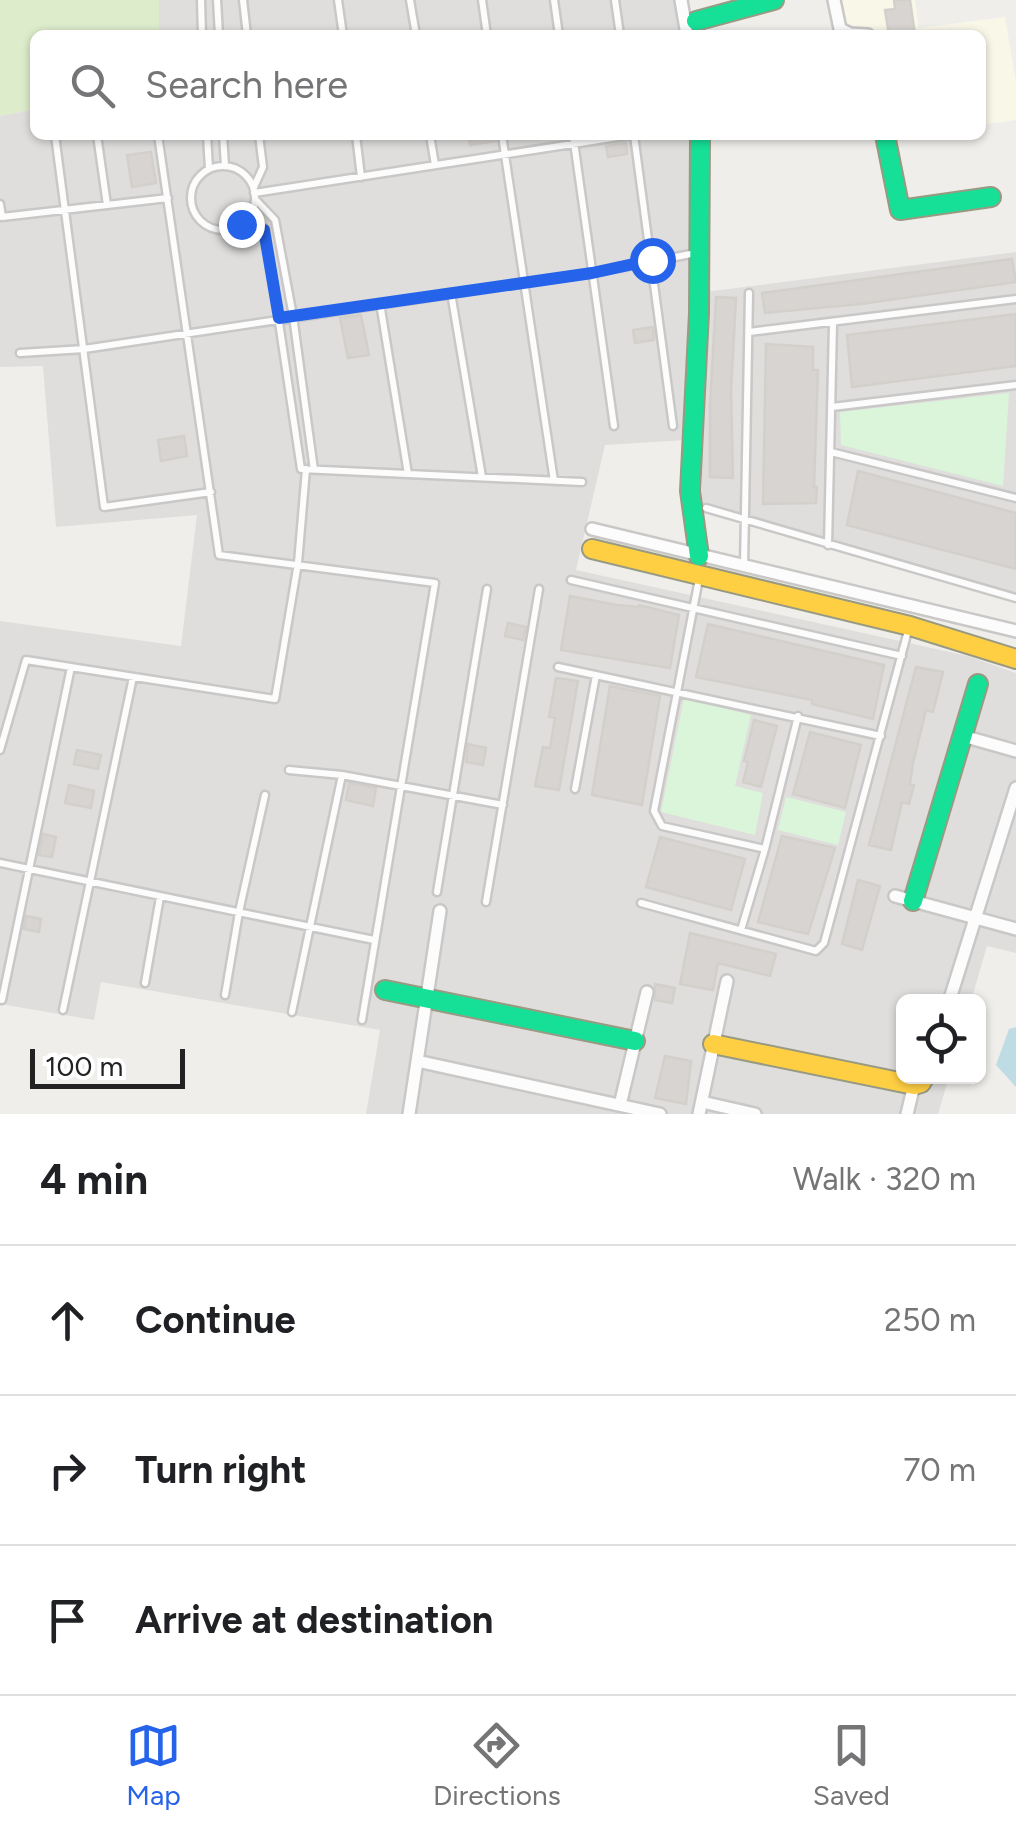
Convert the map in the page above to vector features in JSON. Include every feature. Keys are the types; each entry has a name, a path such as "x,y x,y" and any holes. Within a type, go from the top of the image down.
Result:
{"street":[{"path":"682,0 691,28 726,6 774,0"},
{"path":"834,0 842,30"},
{"path":"699,556 692,533 692,490 702,252 700,140"},
{"path":"886,140 900,210 991,197"},
{"path":"592,529 1016,632"},
{"path":"592,550 910,626 1016,658"},
{"path":"978,684 904,898 1016,929"},
{"path":"963,736 1016,751"},
{"path":"952,994 1016,788"},
{"path":"409,1114 440,911"},
{"path":"727,982 700,1108 755,1114"},
{"path":"385,990 635,1041"},
{"path":"620,1106 647,992"},
{"path":"714,1044 896,1077"},
{"path":"417,1061 660,1114"},
{"path":"907,1114 918,1084"}],"lane":[{"path":"201,0 202,30"},
{"path":"218,0 219,30"},
{"path":"243,0 246,30"},
{"path":"338,0 342,30"},
{"path":"410,0 415,30"},
{"path":"482,0 486,30"},
{"path":"554,0 558,30"},
{"path":"615,0 619,30"},
{"path":"56,140 104,507 211,492"},
{"path":"98,140 106,205"},
{"path":"159,140 220,555 435,583 362,1020"},
{"path":"207,140 209,170"},
{"path":"224,140 225,166"},
{"path":"241,224 252,210 263,167 260,140"},
{"path":"357,140 361,177"},
{"path":"431,140 434,166"},
{"path":"503,140 554,481"},
{"path":"254,193 434,166 569,140"},
{"path":"574,140 614,426"},
{"path":"633,140 674,426"},
{"path":"0,750 26,660 275,699 310,469 292,316 275,220 254,193 248,178 236,168 209,170 192,188 193,209 208,226 220,229 241,224 264,230 301,469 310,469 482,478 582,482"},
{"path":"0,204 2,216 168,198"},
{"path":"20,352 84,349 592,273 702,252"},
{"path":"451,292 482,478"},
{"path":"744,567 749,293"},
{"path":"749,332 1016,299"},
{"path":"380,302 408,474"},
{"path":"828,545 833,324"},
{"path":"832,406 1016,385"},
{"path":"831,452 1016,498"},
{"path":"706,508 1016,598"},
{"path":"699,576 654,811 662,826 765,848"},
{"path":"571,580 902,656"},
{"path":"436,892 488,589"},
{"path":"486,902 539,589"},
{"path":"641,903 816,952 824,943 910,626"},
{"path":"2,1000 71,667"},
{"path":"558,667 881,736"},
{"path":"575,789 596,675"},
{"path":"63,1010 133,676"},
{"path":"741,930 798,716"},
{"path":"288,770 342,774 503,805"},
{"path":"292,1012 342,774"},
{"path":"225,995 265,794"},
{"path":"0,863 374,940"},
{"path":"145,984 160,897"}],"shaded area":[{"path":"159,0 676,0 680,30 159,30"},
{"path":"839,0 915,0 919,28 1005,17 1016,82 1016,120 986,124 986,30 875,30 843,24"},
{"path":"30,110 30,140 692,140 686,440 605,445 576,570 968,656 1016,673 1016,953 987,946 973,994 896,994 896,1084 947,1084 938,1114 366,1114 380,1030 101,982 94,1020 0,1004 0,621 181,646 197,515 56,527 43,366 0,367 0,116"},
{"path":"1016,252 1016,599 701,512 705,292"}],"green space":[{"path":"0,0 159,0 159,30 30,30 30,110 0,116"},
{"path":"1009,393 1003,486 841,445 840,412"},
{"path":"684,698 751,715 735,786 763,793 755,835 661,812"},
{"path":"786,797 846,812 838,845 778,830"}],"water":[{"path":"1016,1027 1016,1087 996,1065 1009,1029"}],"building":[{"path":"894,0 910,0 914,30 888,30 885,10 895,9"},
{"path":"469,140 496,140 496,141 470,145"},
{"path":"626,143 627,154 608,157 606,146"},
{"path":"151,152 156,183 132,187 127,155"},
{"path":"1012,259 1016,282 765,313 762,293"},
{"path":"716,297 736,298 731,391 733,478 710,477"},
{"path":"1016,314 1016,366 852,387 847,335"},
{"path":"361,315 369,355 348,358 340,318"},
{"path":"653,327 654,340 635,343 633,330"},
{"path":"766,344 813,347 813,370 818,370 816,503 763,504"},
{"path":"184,436 187,456 161,461 158,440"},
{"path":"858,471 1016,513 1016,569 847,525"},
{"path":"570,596 679,615 670,668 561,650"},
{"path":"508,623 526,627 523,640 505,636"},
{"path":"708,624 884,665 873,719 812,704 812,700 696,677"},
{"path":"916,667 943,672 933,712 926,710 913,763 910,784 914,785 909,804 902,802 891,850 869,845"},
{"path":"556,678 578,681 559,790 535,786 543,747 550,748 555,718 549,717"},
{"path":"610,686 660,696 642,805 592,795"},
{"path":"754,720 777,726 761,787 743,782"},
{"path":"810,732 861,745 845,808 793,794"},
{"path":"468,744 486,748 483,765 466,762"},
{"path":"77,750 101,755 98,769 74,764"},
{"path":"349,783 376,788 373,806 346,800"},
{"path":"69,785 94,791 91,808 65,803"},
{"path":"43,834 56,837 52,857 39,855"},
{"path":"782,836 835,848 808,934 758,922"},
{"path":"660,837 745,859 731,910 646,887"},
{"path":"858,880 880,886 862,950 842,944"},
{"path":"26,916 41,919 39,932 24,929"},
{"path":"690,933 776,954 770,976 718,963 713,990 680,984"},
{"path":"655,984 675,988 672,1003 655,1000"},
{"path":"665,1056 691,1061 686,1104 655,1098"}],"traffic: fast":[{"path":"696,21 774,0"},
{"path":"699,556 690,491 699,313 700,140"},
{"path":"886,140 900,210 991,197"},
{"path":"913,901 978,684"},
{"path":"385,990 635,1041"}],"traffic: slow":[{"path":"592,549 910,626 1016,659"},
{"path":"713,1044 896,1081"},
{"path":"909,1084 918,1084"}],"route":[{"path":"241,224 264,230 279,318 592,273 652,260"}]}
